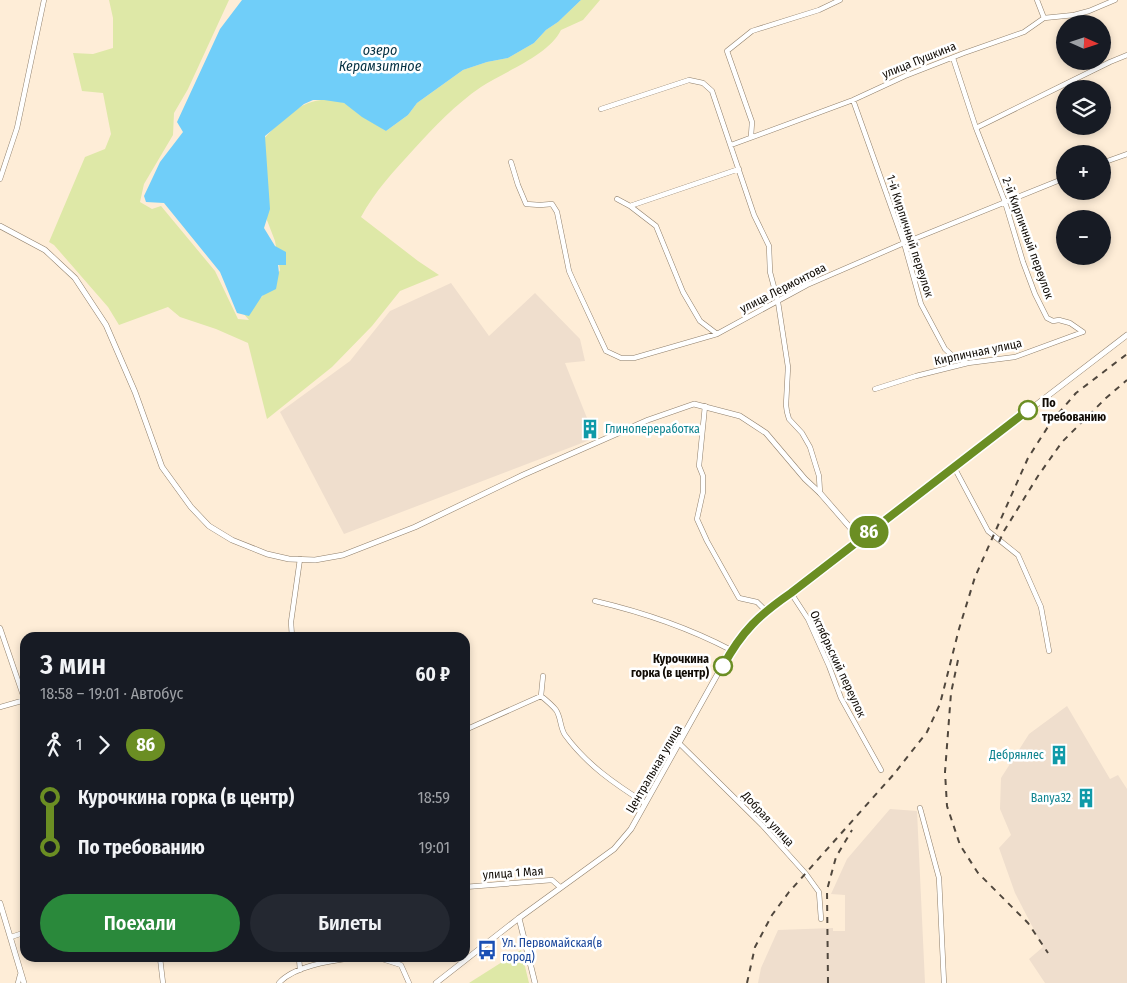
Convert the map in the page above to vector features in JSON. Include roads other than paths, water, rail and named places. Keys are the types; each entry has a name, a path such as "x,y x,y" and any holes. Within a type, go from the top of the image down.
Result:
{"street":[{"path":"0,179 18,128 44,0"},
{"path":"751,136 752,122 727,51 752,32 819,10 840,0"},
{"path":"1037,0 1044,18"},
{"name":"улица Пушкина","path":"731,144 853,100 906,76 1024,32 1044,18 1074,15 1115,0"},
{"path":"976,128 1127,55"},
{"name":"2-й Кирпичный переулок","path":"953,58 976,128 1005,202 1035,294 1047,318 1053,321 1059,320 1070,323 1083,332"},
{"path":"601,109 688,80 703,83 712,91 754,215 769,246 770,272 778,302 788,367 787,412 789,419 802,433 810,447 818,476 820,493"},
{"name":"1-й Кирпичный переулок","path":"853,100 904,243 921,304 944,349 955,358 968,363"},
{"path":"1111,160 1127,154"},
{"name":"улица Лермонтова","path":"512,162 518,185 526,204 540,206 552,204 557,212 569,271 606,351 621,358 634,358 717,334 807,285 904,243 1056,182"},
{"path":"630,206 739,169"},
{"path":"617,198 656,226 683,292 700,322 717,334"},
{"path":"0,226 45,250 75,278 106,325 135,392 162,467 191,507 209,526 232,540 267,554 289,559 315,560 343,555 415,527 523,475 648,420 694,404 740,416 766,433 860,539 1127,335"},
{"name":"Кирпичная улица","path":"875,389 968,363 1015,357 1083,332"},
{"path":"705,406 699,466 703,476 703,492 697,519 739,598 757,602 766,611"},
{"path":"954,467 988,531 1018,555 1041,607 1049,651"},
{"name":"Центральная улица","path":"470,956 617,846 631,828 646,803 731,650 745,630 766,611 860,539"},
{"path":"293,632 292,622 300,559"},
{"name":"Октябрьский переулок","path":"791,593 808,619 841,698 881,770"},
{"path":"595,601 624,608 672,624 731,650"},
{"path":"0,628 20,686"},
{"path":"543,676 542,696 556,710 564,733 594,768 619,787 646,803"},
{"path":"470,728 542,696"},
{"path":"0,708 20,702"},
{"name":"Добрая улица","path":"680,744 762,825 806,874 819,892 821,919"},
{"path":"920,808 939,878 944,983"},
{"name":"улица 1 Мая","path":"470,887 552,880 560,887"},
{"path":"0,903 11,937 20,976 24,983"},
{"path":"519,918 535,983"},
{"path":"11,937 20,934"},
{"path":"160,962 163,983"},
{"path":"299,962 300,970"},
{"path":"278,983 284,977 325,962"},
{"path":"391,962 400,965 410,983"},
{"name":"Центральная улица","path":"436,983 463,962"},
{"path":"18,983 20,976"}],"water":[{"name":"озеро Керамзитное","path":"242,0 581,0 534,43 508,58 487,62 463,70 417,103 408,115 386,131 362,117 344,103 313,100 304,104 265,136 270,209 264,228 275,246 286,252 286,265 278,265 279,273 276,289 262,296 249,316 237,313 220,272 164,203 146,202 144,196 160,162 183,132 177,122 220,29"}],"railway":[{"path":"747,983 755,947 772,915 789,892 894,774 927,732 940,704 959,629 975,577 1028,458 1051,422 1076,393 1127,354"},
{"path":"999,542 1038,476 1062,442 1127,380"},
{"path":"958,660 951,693 945,772 947,806 960,845 978,873 1028,923 1048,953"},
{"path":"828,983 827,890 836,857 852,830"}],"place":[{"name":"По требованию","path":"1028,410"},
{"name":"Глинопереработка","path":"590,429"},
{"name":"Курочкина горка (в центр)","path":"723,666"},
{"name":"Дебрянлес","path":"1059,755"},
{"name":"Banya32","path":"1086,798"},
{"name":"Ул. Первомайская(в город)","path":"487,950"}]}
